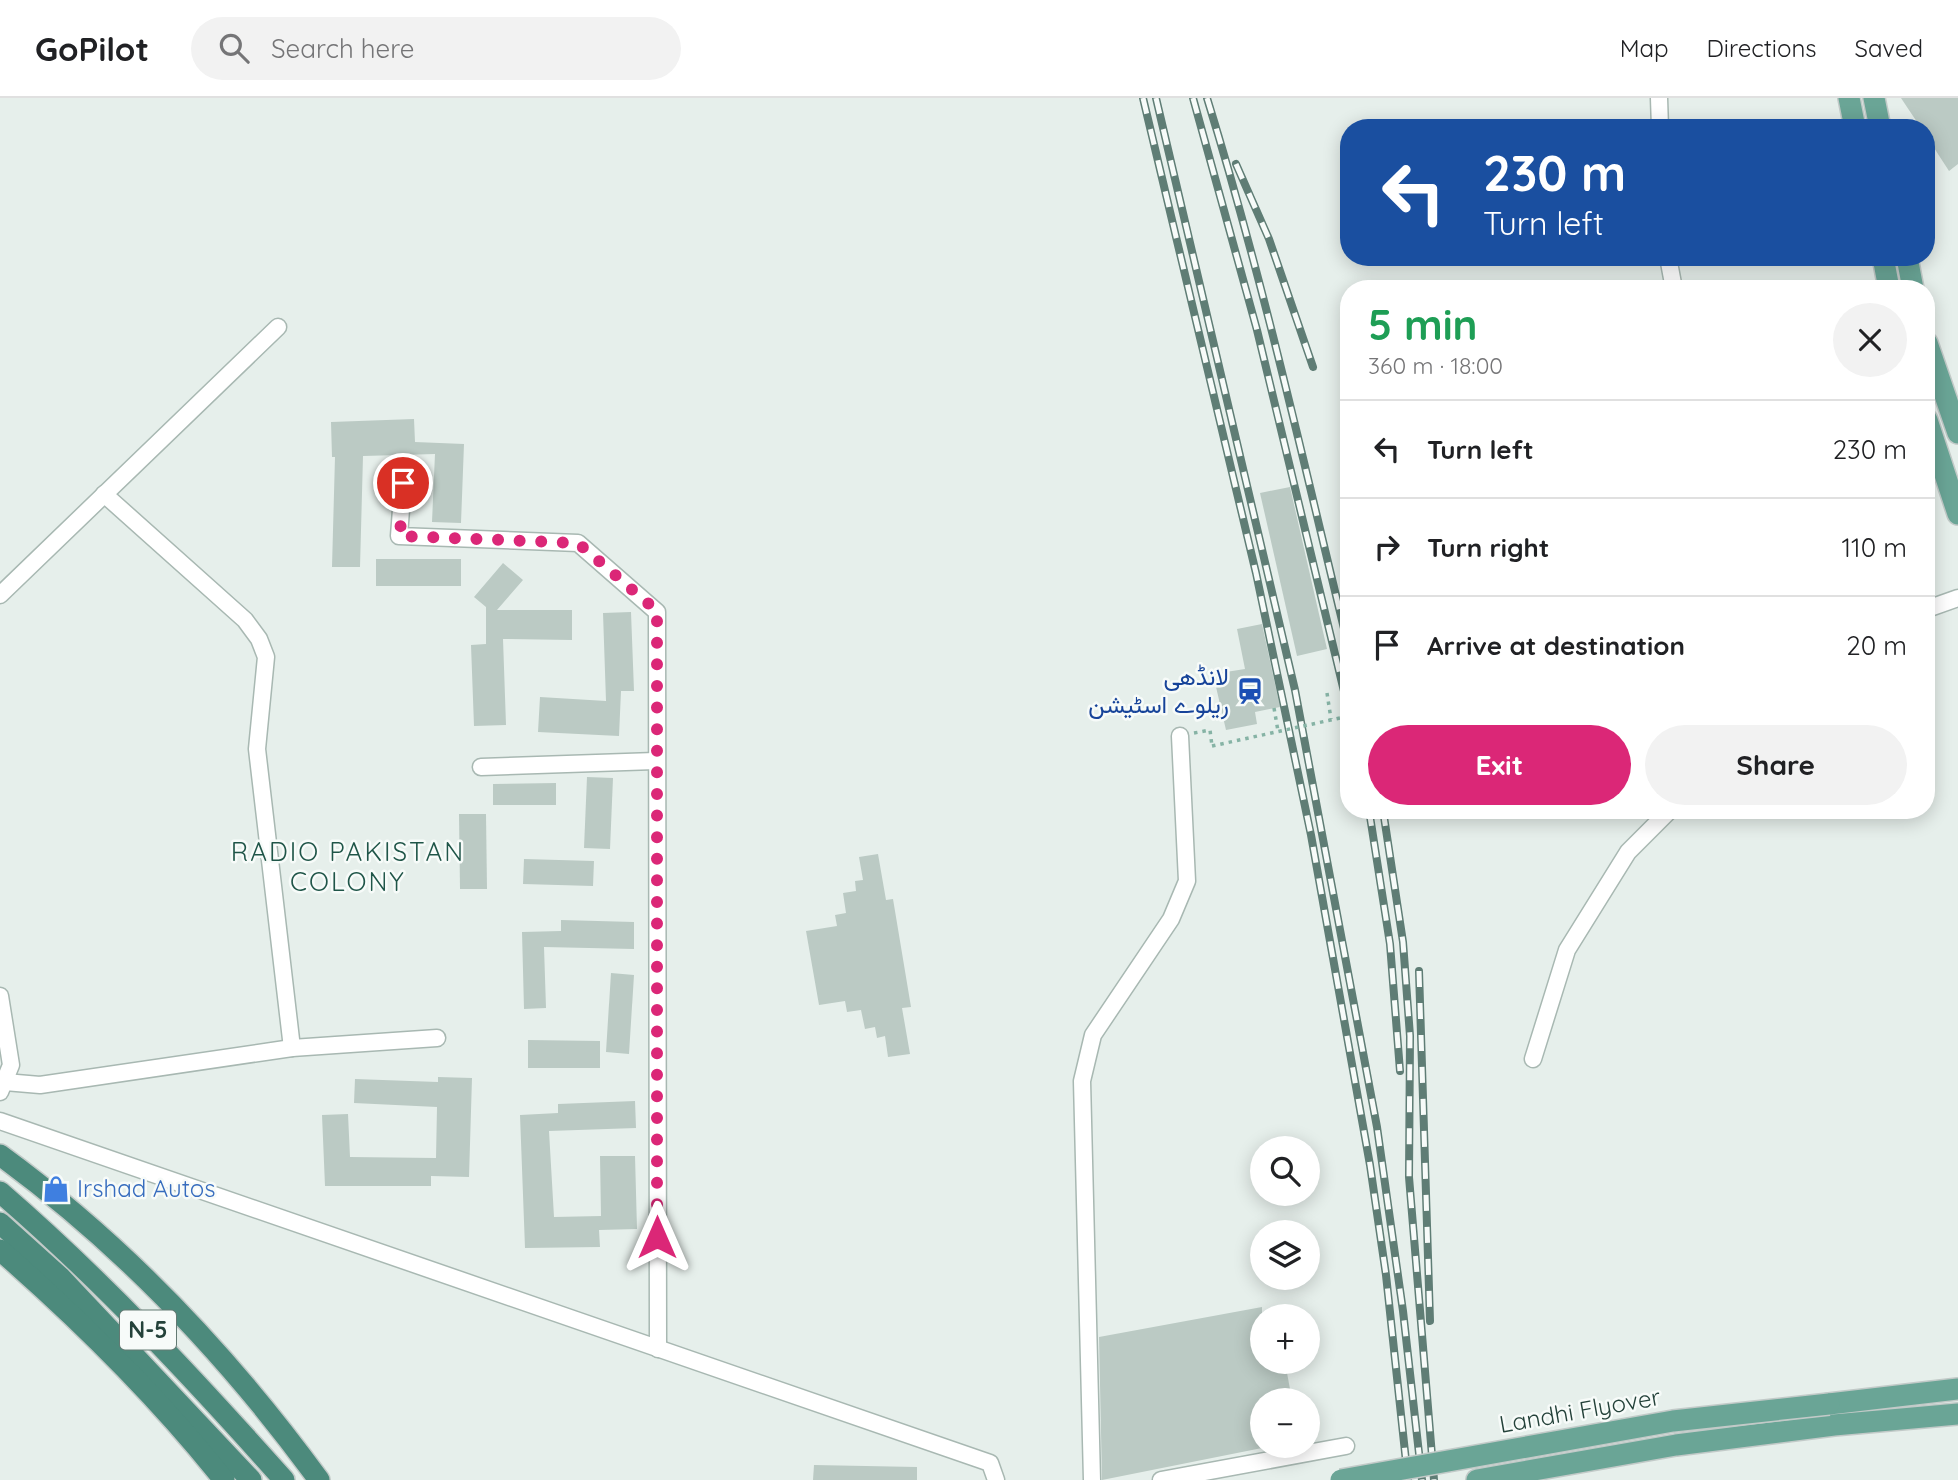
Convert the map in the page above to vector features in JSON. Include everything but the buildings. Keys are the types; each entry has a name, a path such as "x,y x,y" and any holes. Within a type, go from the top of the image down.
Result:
{"highway":[{"path":"0,1154 97,1234 187,1321 285,1433 319,1480"},
{"name":"N-5","path":"0,1192 74,1256 166,1349 284,1480"},
{"name":"N-5","path":"0,1223 60,1277 251,1480"},
{"path":"0,1250 48,1292 140,1386 224,1480"}],"main road":[{"path":"1849,98 1853,119"},
{"path":"1874,98 1878,119"},
{"path":"1935,366 1958,433"},
{"path":"1935,444 1958,514"},
{"path":"1832,1415 1958,1389"},
{"path":"1832,1415 1958,1414"},
{"name":"Landhi Flyover","path":"1340,1480 1673,1421 1832,1415"},
{"name":"Landhi Flyover","path":"1477,1480 1832,1415"}],"street":[{"path":"1659,98 1660,119"},
{"path":"0,595 278,327"},
{"path":"403,483 400,536 578,543 657,611 655,761 658,1349"},
{"path":"104,494 245,620 260,639 266,657 257,749 292,1048"},
{"path":"1935,607 1958,598"},
{"path":"1092,1480 1082,1081 1093,1035 1171,919 1186,881 1180,736"},
{"path":"481,766 655,761"},
{"path":"1533,1059 1566,950 1628,852 1661,819"},
{"path":"0,996 11,1065 2,1087 40,1085 292,1048 437,1038"},
{"path":"0,1121 990,1463 996,1480"},
{"path":"1161,1480 1346,1446"}],"path":[{"path":"1327,693 1331,719"},
{"path":"1274,708 1278,731"},
{"path":"1210,730 1212,746 1340,718"}],"railway":[{"path":"1143,98 1256,573 1311,835 1370,1165 1386,1275 1408,1480"},
{"path":"1156,98 1295,690 1377,1127 1403,1311 1422,1480"},
{"path":"1193,98 1257,330 1340,675"},
{"path":"1207,98 1265,303 1340,612"},
{"path":"1236,164 1269,239 1313,367"},
{"path":"1370,819 1390,944 1400,1071"},
{"path":"1384,819 1403,942 1410,1036 1409,1177 1434,1480"},
{"path":"1419,971 1430,1321"}],"place":[{"name":"لانڈھی ریلوے اسٹیشن","path":"1250,691"},
{"name":"Irshad Autos","path":"56,1189"}],"district":[{"name":"RADIO PAKISTAN COLONY","path":"348,867"}],"route":[{"path":"403,483 400,536 578,543 657,611 657,1237"}]}
